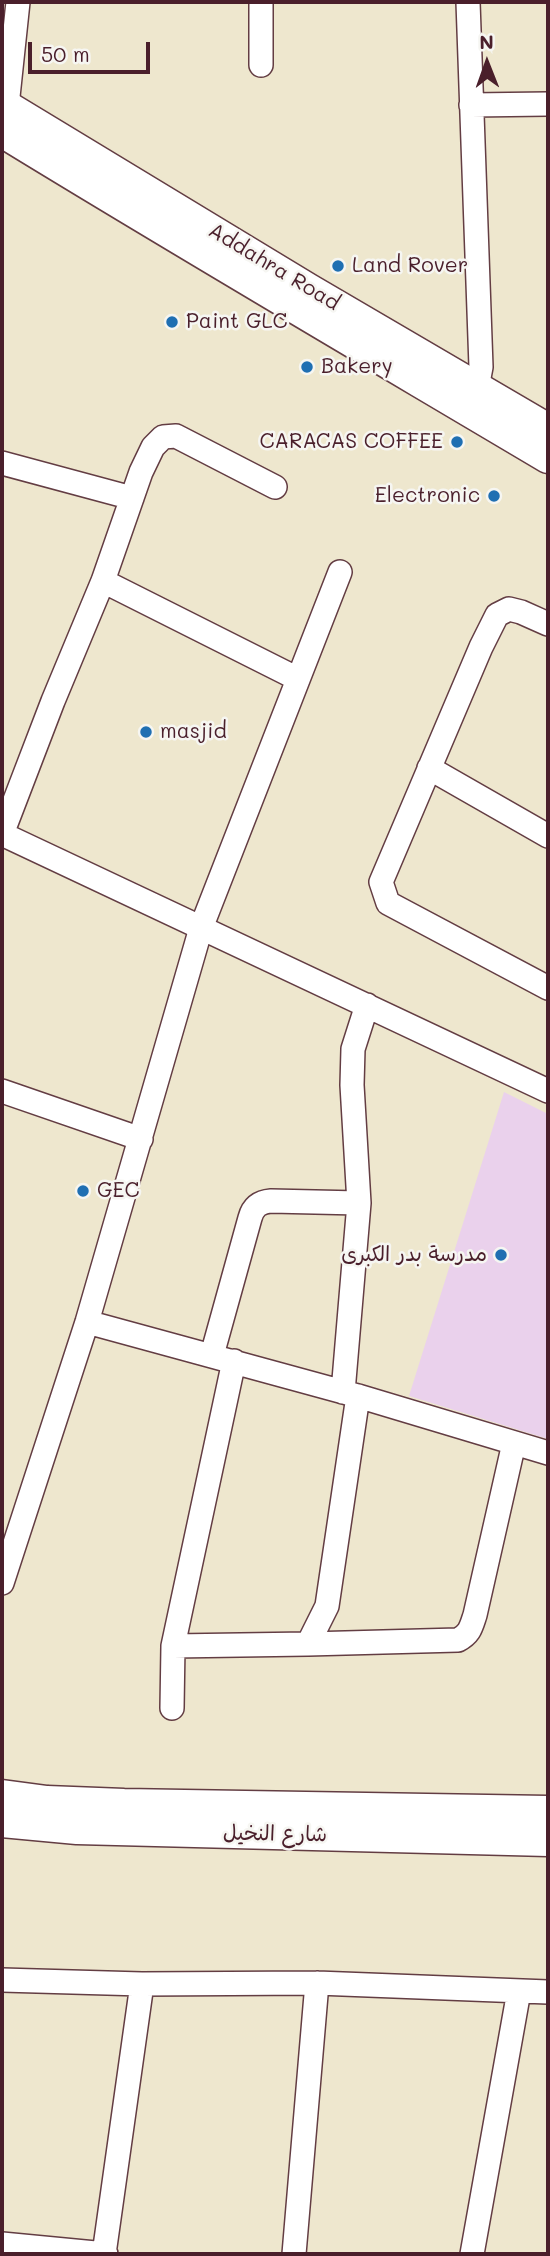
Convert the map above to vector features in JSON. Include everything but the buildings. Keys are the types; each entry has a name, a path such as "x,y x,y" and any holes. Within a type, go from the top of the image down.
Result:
{"main road":[{"name":"Addahra Road","path":"3,116 548,429"},
{"name":"Addahra Road","path":"3,116 169,234 548,458"},
{"name":"شارع النخيل","path":"2,1795 47,1801 124,1804 548,1811"},
{"name":"شارع النخيل","path":"2,1822 77,1829 548,1841"}],"street":[{"path":"3,116 18,2"},
{"path":"261,2 261,65"},
{"path":"468,2 481,367 477,388"},
{"path":"471,105 548,104"},
{"path":"275,487 176,436 163,437 153,446 103,581 2,834 548,1091"},
{"path":"2,463 132,498"},
{"path":"2,1583 87,1322 201,928 340,572"},
{"path":"103,581 298,679"},
{"path":"548,624 509,609 498,615 481,647 381,882 388,903 548,988"},
{"path":"429,768 548,836"},
{"path":"308,1644 327,1606 351,1394 359,1203 352,1068 353,1049 367,1005"},
{"path":"2,1091 141,1139"},
{"path":"172,1708 173,1646 250,1218 255,1207 271,1200 359,1203"},
{"path":"87,1322 351,1394 548,1453"},
{"path":"173,1646 458,1640 465,1636 471,1630 475,1615 514,1443"},
{"path":"2,1980 142,1984 317,1983 548,1992"},
{"path":"294,2254 317,1983"},
{"path":"2,2245 105,2254 142,1984"},
{"path":"472,2254 519,1991"}],"shaded area":[{"name":"مدرسة بدر الكبرى","path":"504,1092 548,1114 548,1439 409,1396"}],"place":[{"name":"Land Rover","path":"338,266"},
{"name":"Paint GLC","path":"172,322"},
{"name":"Bakery","path":"307,367"},
{"name":"CARACAS COFFEE","path":"457,442"},
{"name":"Electronic","path":"494,496"},
{"name":"masjid","path":"146,732"},
{"name":"GEC","path":"83,1191"},
{"name":"مدرسة بدر الكبرى","path":"501,1255"}]}
